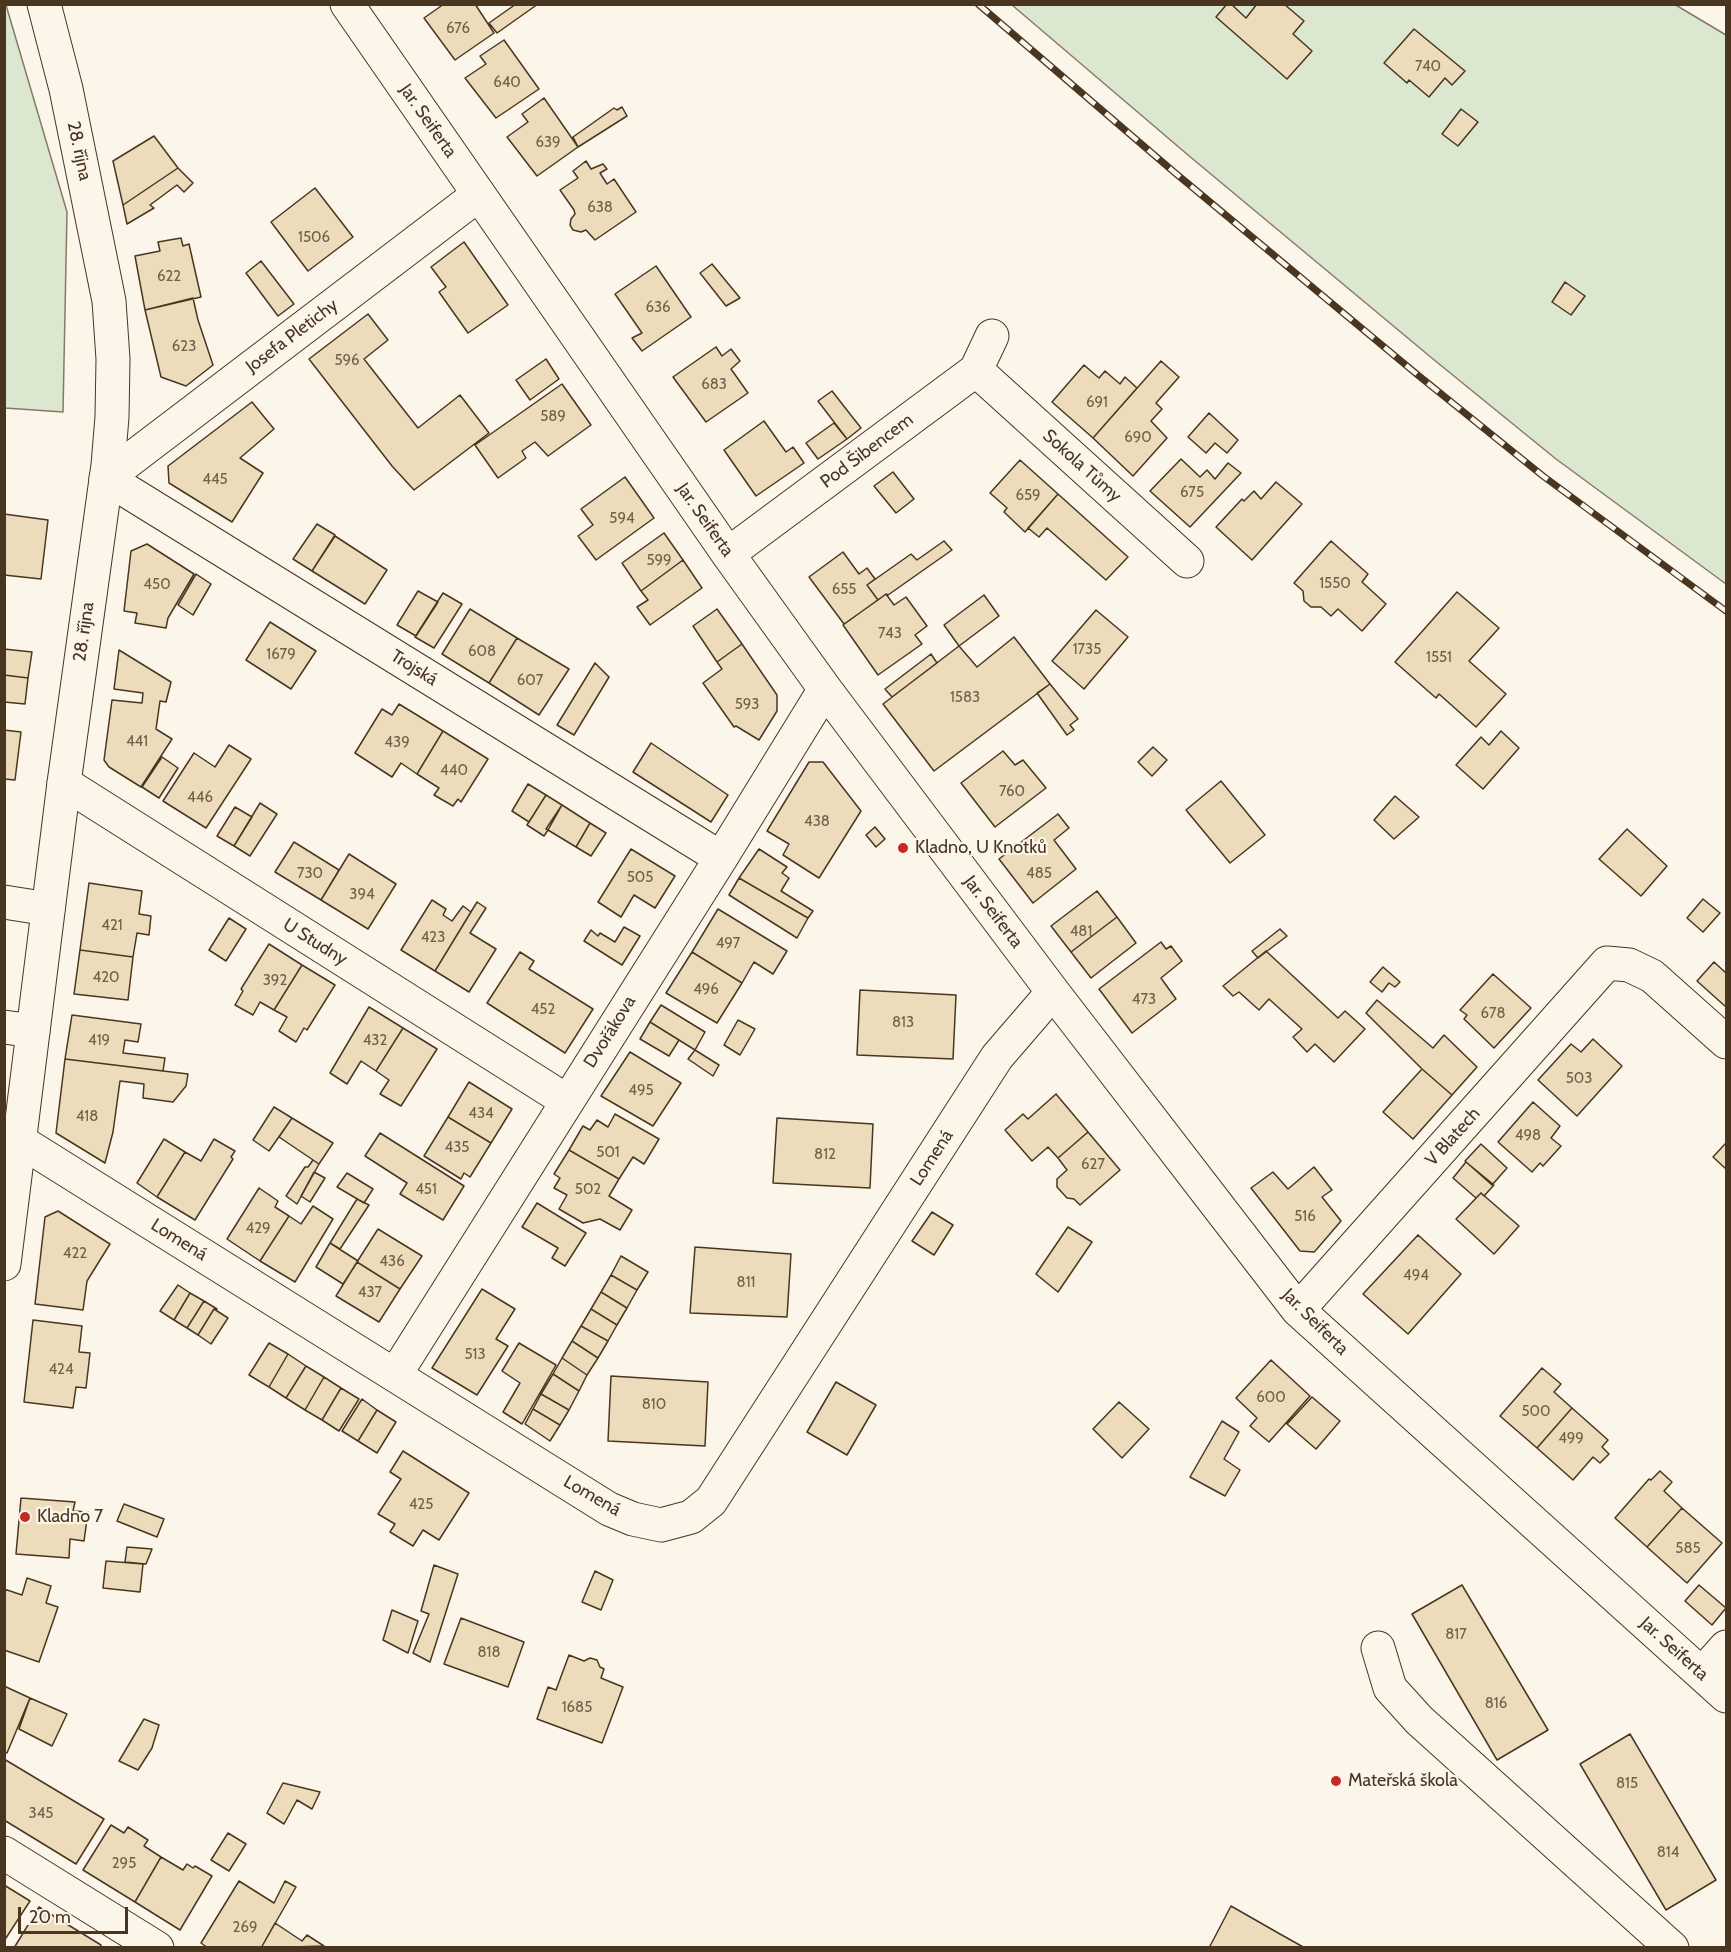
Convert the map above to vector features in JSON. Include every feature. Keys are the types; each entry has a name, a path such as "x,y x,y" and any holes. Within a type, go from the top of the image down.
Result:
{"street":[{"name":"28. října","path":"4,1264 20,1141 14,1103 19,1029 48,909 106,478 112,405 113,359 109,301 66,89 44,4"},
{"name":"Jar. Seiferta","path":"347,4 728,554 825,688 1053,992 1298,1310 1726,1696"},
{"name":"Josefa Pletichy","path":"106,478 478,195"},
{"name":"Pod Šibencem","path":"728,554 976,370 992,336"},
{"name":"Sokola Tůmy","path":"976,370 1187,561"},
{"name":"Trojská","path":"106,478 721,858"},
{"name":"Dvořákova","path":"396,1375 721,858 825,688"},
{"name":"U Studny","path":"64,783 567,1101"},
{"path":"4,902 48,909"},
{"name":"V Blatech","path":"1298,1310 1607,963 1629,965 1653,976 1726,1042"},
{"name":"Lomená","path":"20,1141 609,1509 633,1519 661,1525 691,1517 711,1501 997,1057 1053,992"},
{"path":"1702,1674 1726,1647"},
{"path":"1378,1648 1390,1688 1419,1720 1672,1947"},
{"path":"4,1853 157,1947"}],"green space":[{"path":"1674,4 1726,35 1726,584 1556,459 1188,155 1012,5"},
{"path":"4,5 6,5 67,212 63,412 5,408"}],"building":[{"path":"444,4 475,4 494,33 455,60 424,18"},
{"path":"516,4 538,4 497,33 489,23"},
{"path":"1227,4 1231,4 1246,18 1257,4 1284,4 1304,21 1293,34 1312,51 1287,79 1216,17"},
{"path":"1414,29 1465,71 1452,85 1445,78 1429,97 1409,80 1407,83 1384,63"},
{"path":"504,40 539,89 496,118 465,78 486,64 480,56"},
{"path":"544,98 578,147 537,176 507,137 528,122 522,114"},
{"path":"622,107 627,116 578,147 573,137 614,108 617,110"},
{"path":"1461,109 1478,122 1458,146 1442,134"},
{"path":"154,136 178,168 123,205 113,161"},
{"path":"586,161 591,169 603,164 607,169 600,173 607,184 614,179 636,212 595,240 586,230 581,232 573,230 570,225 575,214 574,210 560,190 578,178 573,171"},
{"path":"178,168 193,183 184,192 177,185 150,205 154,208 127,224 123,205"},
{"path":"315,188 353,237 308,271 271,222"},
{"path":"181,238 183,246 189,244 201,297 145,310 135,256 160,251 158,242"},
{"path":"464,242 508,305 468,333 439,292 446,287 431,267"},
{"path":"261,261 294,304 278,316 246,273"},
{"path":"712,264 740,298 726,306 700,273"},
{"path":"656,266 691,317 642,351 632,338 642,333 615,294"},
{"path":"1565,282 1585,296 1571,315 1552,302"},
{"path":"193,298 213,365 186,386 161,377 145,310"},
{"path":"368,314 388,340 364,359 418,428 460,395 489,433 414,490 392,466 309,359"},
{"path":"716,347 722,356 731,349 740,361 731,369 748,393 706,422 673,377"},
{"path":"546,359 559,379 530,400 516,380"},
{"path":"1161,361 1179,377 1156,403 1162,409 1151,421 1167,438 1133,476 1093,438"},
{"path":"1084,365 1099,378 1105,371 1120,384 1125,377 1137,388 1093,438 1052,402"},
{"path":"562,384 591,425 548,456 535,442 522,451 526,458 498,478 475,445"},
{"path":"832,391 861,428 847,439 818,401"},
{"path":"252,402 274,429 240,458 263,473 232,522 169,483 168,466"},
{"path":"1209,413 1238,440 1227,453 1215,443 1206,453 1188,437"},
{"path":"764,421 786,452 793,447 804,463 756,496 724,450"},
{"path":"834,423 847,439 818,459 806,443"},
{"path":"1181,459 1200,477 1207,470 1215,479 1228,463 1241,473 1190,527 1150,491"},
{"path":"1020,460 1058,494 1025,532 1004,512 1007,508 990,493"},
{"path":"893,472 914,499 896,513 874,486"},
{"path":"625,477 654,518 596,560 578,536 593,525 581,509"},
{"path":"1276,482 1302,504 1252,560 1216,527 1242,499 1244,501 1254,491 1261,499"},
{"path":"1058,494 1128,557 1106,580 1047,528 1039,537 1028,528"},
{"path":"4,514 48,520 41,579 4,575"},
{"path":"317,524 335,535 312,571 293,559"},
{"path":"664,533 683,560 641,591 622,563"},
{"path":"335,536 387,570 365,604 312,571"},
{"path":"944,541 952,550 888,595 878,600 867,585 911,554 917,560"},
{"path":"1331,541 1368,574 1362,582 1386,604 1362,631 1338,609 1331,616 1321,607 1311,607 1304,601 1303,591 1294,583"},
{"path":"147,544 194,574 168,618 166,628 135,623 137,613 124,611 131,551"},
{"path":"843,552 859,574 867,568 875,579 867,585 878,600 844,624 809,577"},
{"path":"683,560 702,588 650,625 637,607 648,600 641,591"},
{"path":"196,574 211,584 193,615 178,605"},
{"path":"418,591 438,602 416,636 397,625"},
{"path":"1457,592 1499,628 1469,661 1506,694 1476,727 1439,694 1436,698 1395,662"},
{"path":"443,593 462,604 434,648 415,637"},
{"path":"886,594 894,605 906,597 927,626 915,635 922,644 878,675 843,625"},
{"path":"984,595 999,616 959,646 944,625"},
{"path":"470,609 517,638 489,683 442,654"},
{"path":"717,609 742,644 717,662 693,626"},
{"path":"1096,610 1128,637 1084,689 1052,661"},
{"path":"270,622 316,651 291,689 246,660"},
{"path":"1014,637 1050,684 934,771 883,704 959,646 977,667"},
{"path":"517,638 569,669 539,715 489,683"},
{"path":"742,644 777,695 777,711 759,740 736,726 734,727 703,683 722,669 717,662"},
{"path":"4,649 32,652 28,678 4,675"},
{"path":"119,650 171,682 166,702 160,701 156,729 172,739 141,787 109,767 104,760 112,700 142,703 143,693 114,689"},
{"path":"931,654 937,663 892,697 885,689"},
{"path":"595,663 609,677 574,735 557,725"},
{"path":"4,675 28,678 25,704 4,702"},
{"path":"1050,684 1078,719 1070,725 1074,730 1067,735 1037,693"},
{"path":"399,704 443,731 417,774 401,763 392,777 355,753 382,709 392,715"},
{"path":"4,730 21,732 15,780 4,779"},
{"path":"443,731 488,759 461,802 458,799 453,806 434,795 439,788 417,774"},
{"path":"1501,731 1519,748 1483,789 1456,765 1481,737 1489,745"},
{"path":"651,743 728,795 711,822 633,772"},
{"path":"229,745 251,759 206,828 163,801 194,753 215,767"},
{"path":"1153,747 1167,760 1152,776 1138,762"},
{"path":"1003,751 1015,765 1023,760 1046,788 995,827 961,783"},
{"path":"162,757 178,768 159,798 142,787"},
{"path":"809,762 823,762 861,811 819,878 783,855 789,844 767,831"},
{"path":"1221,781 1265,835 1230,863 1186,810"},
{"path":"528,784 546,795 529,822 512,811"},
{"path":"546,795 562,805 544,836 527,825"},
{"path":"1395,796 1419,817 1394,839 1374,820"},
{"path":"260,803 277,814 250,856 234,846"},
{"path":"562,805 590,823 576,847 548,830"},
{"path":"235,807 252,817 234,846 217,836"},
{"path":"1058,814 1069,828 1054,840 1076,869 1033,903 999,859"},
{"path":"590,823 606,833 591,856 576,847"},
{"path":"875,827 885,839 876,847 866,835"},
{"path":"1627,829 1667,866 1641,896 1599,859"},
{"path":"294,842 339,870 321,900 275,872"},
{"path":"631,849 675,876 655,908 634,895 621,917 598,902"},
{"path":"759,849 787,867 782,873 789,878 781,891 813,911 808,918 739,878"},
{"path":"349,854 396,884 368,929 321,900"},
{"path":"739,878 808,918 797,938 729,895"},
{"path":"89,883 142,891 139,914 151,916 149,935 137,933 133,957 80,950"},
{"path":"1097,891 1117,917 1071,952 1051,926"},
{"path":"1703,899 1720,913 1703,932 1687,918"},
{"path":"432,900 446,909 443,915 452,921 463,906 471,912 435,971 401,950"},
{"path":"477,902 486,908 470,933 496,949 469,992 435,971"},
{"path":"718,909 787,951 773,974 754,962 742,983 692,952"},
{"path":"1117,917 1136,943 1091,978 1071,952"},
{"path":"229,918 246,929 226,961 209,950"},
{"path":"624,927 640,936 622,965 584,941 591,930 598,936 600,933 615,942"},
{"path":"1280,929 1287,936 1258,958 1252,951"},
{"path":"1161,942 1166,949 1171,946 1182,961 1161,978 1176,999 1132,1033 1099,989"},
{"path":"269,944 302,965 274,1010 260,1002 253,1015 235,1005 243,991 241,989"},
{"path":"80,950 133,957 128,1000 74,994"},
{"path":"1266,951 1338,1018 1345,1011 1365,1029 1334,1062 1315,1044 1307,1052 1293,1037 1302,1029 1269,999 1259,1010 1239,992 1233,996 1223,986"},
{"path":"520,952 534,961 529,969 593,1009 565,1053 487,1003"},
{"path":"692,952 742,983 717,1023 666,993"},
{"path":"1714,962 1726,973 1726,1007 1697,981"},
{"path":"302,965 335,985 307,1030 304,1028 296,1042 279,1031 287,1017 274,1010"},
{"path":"1383,967 1400,982 1395,987 1389,983 1382,992 1370,982"},
{"path":"1493,974 1531,1008 1494,1048 1464,1019 1467,1015 1460,1010"},
{"path":"860,990 956,995 953,1059 857,1055"},
{"path":"1377,1000 1433,1048 1444,1035 1477,1067 1452,1095 1422,1069 1366,1013"},
{"path":"661,1005 705,1032 695,1050 650,1022"},
{"path":"369,1007 403,1028 376,1071 361,1061 347,1084 330,1073"},
{"path":"72,1015 141,1024 138,1042 125,1040 123,1053 165,1058 163,1071 65,1059"},
{"path":"738,1020 755,1029 740,1055 724,1045"},
{"path":"650,1022 679,1040 669,1056 640,1039"},
{"path":"403,1028 437,1049 401,1106 380,1094 389,1080 376,1071"},
{"path":"1593,1039 1622,1066 1577,1116 1538,1080 1571,1044 1581,1052"},
{"path":"695,1050 719,1065 713,1076 688,1059"},
{"path":"630,1052 681,1083 653,1126 601,1096"},
{"path":"65,1059 188,1074 186,1086 173,1102 143,1098 144,1084 120,1081 113,1132 105,1163 56,1133"},
{"path":"1422,1069 1452,1095 1413,1139 1383,1112"},
{"path":"469,1082 512,1109 491,1143 448,1117"},
{"path":"1056,1094 1088,1132 1058,1158 1048,1147 1032,1161 1005,1130 1023,1114 1028,1119"},
{"path":"1533,1102 1560,1126 1551,1138 1561,1146 1543,1166 1540,1163 1532,1172 1498,1142"},
{"path":"274,1107 292,1118 269,1151 253,1140"},
{"path":"615,1114 659,1139 644,1164 633,1157 619,1179 569,1150 583,1126 590,1130 597,1120 608,1127"},
{"path":"448,1117 491,1143 470,1177 464,1173 461,1179 424,1156"},
{"path":"292,1118 333,1143 319,1164 279,1137"},
{"path":"777,1118 873,1124 870,1188 773,1183"},
{"path":"1088,1132 1120,1170 1080,1205 1074,1199 1067,1198 1057,1187 1057,1179 1067,1170 1058,1158"},
{"path":"380,1133 464,1186 443,1220 400,1194 407,1183 365,1156"},
{"path":"164,1139 185,1152 157,1197 137,1183"},
{"path":"214,1139 235,1151 231,1157 233,1159 195,1220 157,1197 185,1152 201,1161"},
{"path":"1481,1144 1507,1168 1492,1185 1465,1161"},
{"path":"1726,1145 1726,1169 1713,1157"},
{"path":"569,1150 619,1179 609,1196 632,1210 620,1230 600,1219 583,1223 559,1209 567,1195 554,1188 560,1178 554,1174"},
{"path":"313,1160 319,1164 297,1204 286,1196 305,1167 308,1167"},
{"path":"1466,1162 1494,1185 1484,1196 1481,1193 1476,1198 1453,1178"},
{"path":"1314,1167 1332,1190 1322,1197 1341,1221 1314,1252 1300,1251 1251,1188 1273,1172 1288,1189"},
{"path":"314,1172 325,1178 310,1202 301,1196"},
{"path":"347,1173 373,1189 364,1203 337,1187"},
{"path":"259,1188 278,1201 275,1207 289,1216 260,1261 227,1239"},
{"path":"1481,1193 1519,1226 1494,1254 1456,1219"},
{"path":"357,1199 369,1205 340,1249 330,1243"},
{"path":"537,1203 586,1233 565,1266 552,1258 558,1248 522,1227"},
{"path":"313,1206 333,1219 295,1282 260,1261 289,1216 301,1224"},
{"path":"58,1211 110,1244 87,1281 83,1310 35,1304 45,1217"},
{"path":"932,1212 953,1225 934,1255 912,1241"},
{"path":"1068,1227 1092,1242 1058,1292 1036,1274"},
{"path":"378,1229 422,1256 400,1289 357,1262"},
{"path":"1418,1235 1461,1274 1408,1334 1363,1294"},
{"path":"330,1243 358,1261 343,1284 316,1267"},
{"path":"695,1247 791,1254 787,1317 690,1313"},
{"path":"621,1256 648,1272 637,1290 611,1275"},
{"path":"357,1262 400,1289 379,1322 336,1296"},
{"path":"611,1275 637,1290 627,1308 601,1292"},
{"path":"178,1285 190,1293 174,1320 160,1311"},
{"path":"482,1289 515,1309 496,1339 508,1346 477,1395 432,1368"},
{"path":"601,1292 627,1308 617,1325 591,1309"},
{"path":"190,1293 204,1301 187,1328 174,1320"},
{"path":"204,1301 217,1309 214,1309 198,1335 187,1328"},
{"path":"214,1309 228,1318 211,1344 198,1335"},
{"path":"591,1309 617,1325 608,1341 581,1326"},
{"path":"33,1320 82,1326 79,1352 90,1353 86,1388 76,1387 73,1408 24,1402"},
{"path":"581,1326 608,1341 598,1358 572,1341"},
{"path":"572,1341 598,1358 587,1375 562,1358"},
{"path":"269,1343 288,1354 269,1387 249,1375"},
{"path":"519,1343 556,1365 522,1424 503,1412 520,1383 502,1371"},
{"path":"288,1354 306,1366 286,1398 269,1387"},
{"path":"562,1358 587,1375 579,1391 553,1374"},
{"path":"1271,1360 1310,1396 1269,1442 1250,1426 1257,1418 1236,1398"},
{"path":"306,1366 324,1377 305,1410 286,1398"},
{"path":"1542,1368 1561,1384 1554,1392 1572,1408 1537,1448 1500,1416"},
{"path":"553,1374 579,1391 569,1410 541,1394"},
{"path":"611,1376 708,1382 705,1446 608,1441"},
{"path":"324,1377 341,1388 322,1420 305,1410"},
{"path":"836,1382 876,1405 847,1455 807,1432"},
{"path":"341,1388 359,1399 339,1431 322,1420"},
{"path":"541,1394 569,1410 560,1425 533,1409"},
{"path":"1312,1397 1340,1421 1316,1449 1287,1424"},
{"path":"362,1399 377,1410 358,1441 342,1431"},
{"path":"1119,1402 1149,1429 1122,1458 1093,1429"},
{"path":"1572,1408 1608,1440 1602,1447 1609,1454 1600,1463 1593,1457 1573,1480 1537,1448"},
{"path":"533,1409 560,1425 550,1441 525,1424"},
{"path":"377,1410 396,1422 377,1453 358,1441"},
{"path":"1222,1421 1239,1432 1224,1459 1240,1470 1225,1496 1190,1477"},
{"path":"403,1451 469,1493 439,1540 423,1530 413,1546 390,1532 395,1524 378,1514 401,1479 390,1472"},
{"path":"1660,1471 1672,1482 1664,1491 1682,1508 1647,1547 1615,1518 1649,1479 1651,1480"},
{"path":"21,1498 75,1502 73,1511 88,1512 84,1541 70,1539 69,1558 16,1554"},
{"path":"124,1504 164,1519 157,1537 117,1521"},
{"path":"1682,1508 1722,1543 1687,1583 1647,1547"},
{"path":"127,1547 152,1549 146,1564 125,1562"},
{"path":"106,1561 143,1564 140,1592 103,1588"},
{"path":"434,1565 458,1574 430,1662 413,1653 429,1614 421,1611"},
{"path":"595,1571 613,1580 601,1610 582,1602"},
{"path":"27,1578 51,1586 46,1603 58,1607 39,1662 4,1650 4,1589 22,1595"},
{"path":"1462,1585 1548,1730 1497,1760 1412,1614"},
{"path":"1699,1585 1726,1608 1712,1625 1685,1601"},
{"path":"392,1610 418,1621 408,1653 383,1640"},
{"path":"461,1618 524,1642 508,1687 444,1664"},
{"path":"569,1655 584,1661 590,1658 597,1660 600,1667 604,1669 601,1678 623,1687 602,1743 537,1719 548,1687 556,1690"},
{"path":"4,1686 30,1698 7,1753 4,1753"},
{"path":"30,1698 67,1714 52,1746 19,1729"},
{"path":"144,1719 159,1725 152,1748 138,1770 119,1761"},
{"path":"1630,1734 1716,1880 1666,1910 1580,1764"},
{"path":"4,1759 104,1819 76,1864 4,1820"},
{"path":"283,1783 320,1792 312,1809 297,1800 284,1824 267,1813"},
{"path":"111,1825 124,1833 128,1827 148,1840 144,1846 161,1857 135,1902 83,1870"},
{"path":"228,1833 246,1844 229,1871 211,1860"},
{"path":"161,1857 183,1870 187,1864 212,1876 180,1930 135,1902"},
{"path":"239,1881 274,1903 285,1881 296,1887 261,1948 208,1948 201,1943"},
{"path":"4,1885 30,1901 4,1941"},
{"path":"1231,1906 1280,1934 1305,1948 1209,1948"},
{"path":"39,1907 101,1945 100,1948 14,1948"},
{"path":"275,1923 302,1941 307,1935 324,1946 261,1948"}],"railway":[{"path":"978,4 1174,172 1419,376 1543,476 1726,611"}],"place":[{"name":"Kladno, U Knotků","path":"903,848"},
{"name":"Kladno 7","path":"25,1517"},
{"name":"Mateřská škola","path":"1336,1781"}]}
